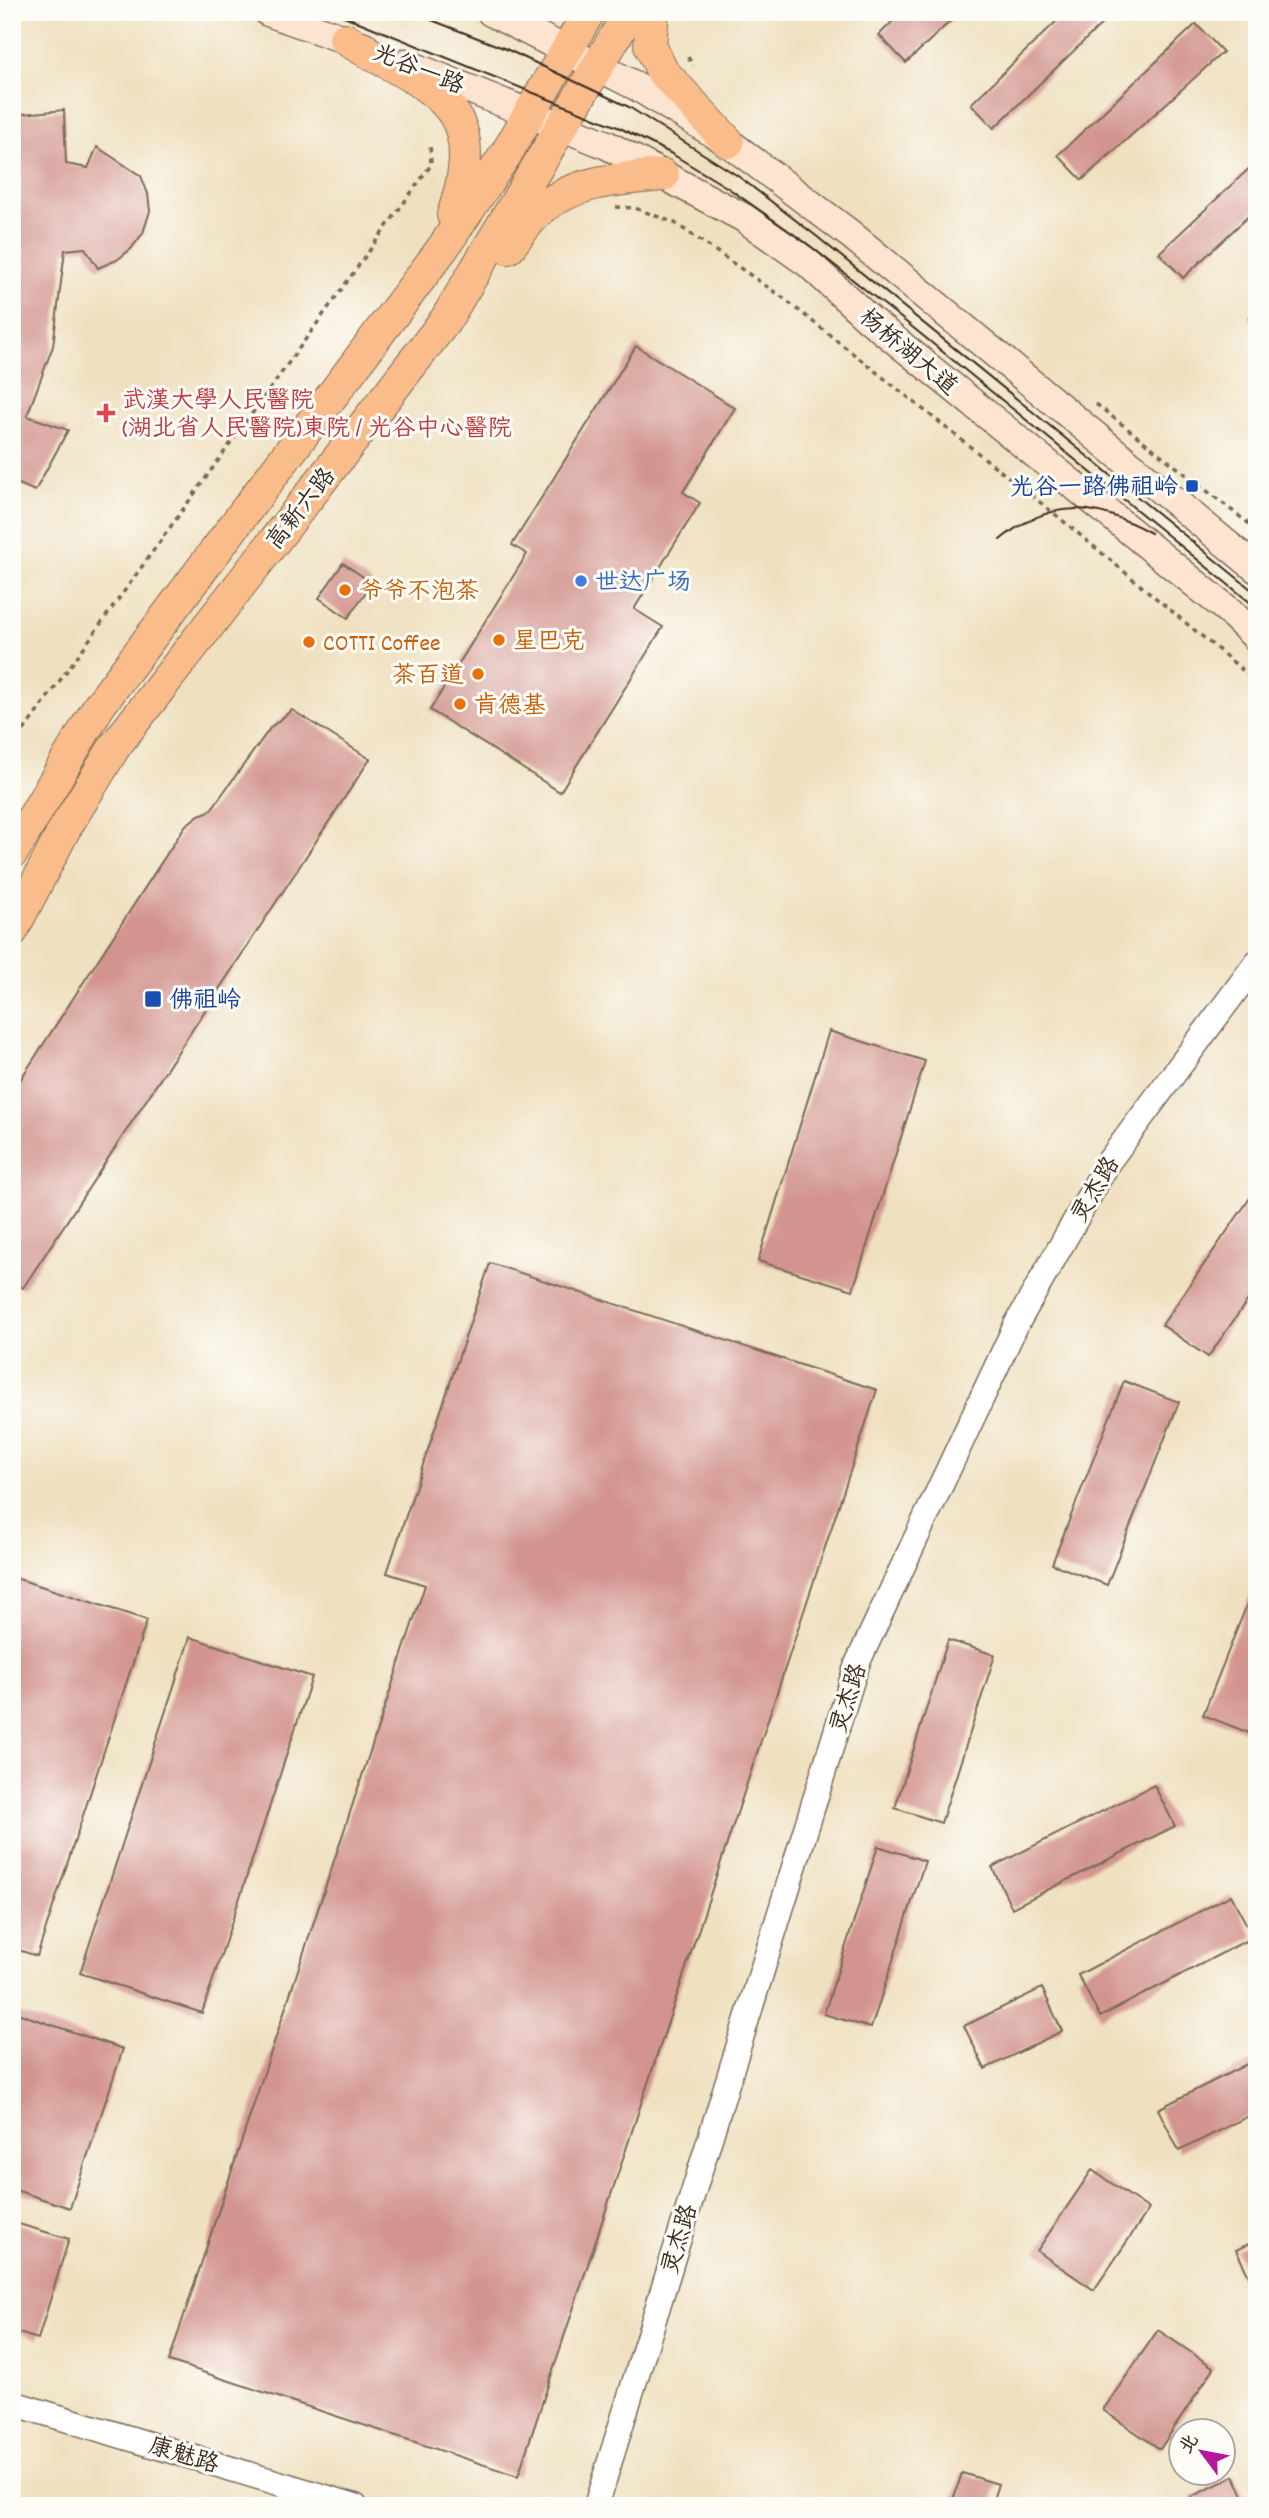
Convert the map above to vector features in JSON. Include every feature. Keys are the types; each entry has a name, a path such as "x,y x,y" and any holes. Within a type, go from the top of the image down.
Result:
{"main road":[{"name":"光谷一路","path":"268,12 345,38 530,113"},
{"path":"491,12 598,66 728,142 850,234 1257,569"},
{"name":"高新六路","path":"12,853 99,706 442,249 530,113 589,12"},
{"name":"高新六路","path":"12,932 64,830 115,747 445,321 630,12"},
{"path":"653,12 650,45 662,71 728,142"},
{"path":"345,38 439,96 457,116 467,160 463,186 442,249"},
{"name":"杨桥湖大道","path":"530,113 607,145 744,218 808,263 869,320 1229,611 1257,638"},
{"path":"445,321 543,207 591,183 663,175"},
{"path":"12,836 41,805"}],"street":[{"name":"灵杰路","path":"596,2506 857,1664 1016,1325 1109,1161 1257,962"},
{"name":"康魅路","path":"12,2403 355,2506"}],"path":[{"path":"12,747 431,165 430,143"},
{"path":"614,207 635,208 675,223 782,297 1056,515 1257,682"}],"building":[{"path":"902,12 960,12 906,63 879,35"},
{"path":"1066,12 1114,12 994,128 971,104"},
{"path":"1230,12 1246,12 1238,20"},
{"path":"1196,24 1223,52 1082,180 1058,155"},
{"path":"64,110 66,164 88,168 97,147 141,176 148,194 150,211 143,233 131,249 117,260 98,268 85,248 65,250 53,346 27,416 68,430 35,491 12,481 12,115"},
{"path":"1257,161 1257,208 1183,278 1159,253"},
{"path":"1257,310 1257,326 1249,318"},
{"name":"世达广场","path":"636,346 735,408 683,492 700,503 634,609 663,627 560,792 430,710 527,554 512,545"},
{"name":"爷爷不泡茶","path":"343,563 372,583 348,618 319,598"},
{"name":"佛祖岭","path":"292,710 370,759 23,1288 12,1281 13,1091 185,826 199,815 210,811 271,727"},
{"path":"829,1031 925,1061 853,1290 758,1261"},
{"path":"1257,1188 1257,1287 1208,1357 1162,1325"},
{"path":"490,1263 877,1390 518,2476 169,2361 425,1585 387,1573"},
{"path":"1124,1381 1179,1402 1107,1585 1052,1564"},
{"path":"12,1577 147,1620 37,1956 12,1948"},
{"path":"1257,1579 1257,1736 1203,1715"},
{"path":"190,1637 312,1677 202,2013 80,1973"},
{"path":"948,1640 995,1655 941,1823 895,1808"},
{"path":"1154,1785 1175,1826 1012,1908 992,1867"},
{"path":"878,1846 925,1861 871,2028 824,2014"},
{"path":"1231,1895 1253,1937 1100,2017 1078,1975"},
{"path":"1042,1988 1062,2031 985,2069 964,2026"},
{"path":"17,2013 123,2049 70,2208 12,2189 12,2027"},
{"path":"1257,2059 1257,2112 1179,2151 1158,2109"},
{"path":"1092,2170 1149,2209 1094,2290 1037,2251"},
{"path":"12,2222 69,2239 38,2339 12,2331"},
{"path":"1257,2240 1257,2293 1236,2250"},
{"path":"1158,2330 1214,2368 1182,2416 1168,2416 1168,2437 1160,2449 1103,2410"},
{"path":"962,2473 998,2484 991,2506 951,2506"},
{"path":"1238,2485 1248,2506 1195,2506 1191,2497 1214,2486"}],"tram line":[{"path":"334,12 620,128 672,154 728,188 809,245 1257,608"},
{"path":"411,12 506,49 629,107 738,176 815,235 1257,594"},
{"path":"1000,540 1037,517 1074,509 1111,515 1151,533"}],"place":[{"name":"武漢大學人民醫院 (湖北省人民醫院)東院 / 光谷中心醫院","path":"106,413"},
{"name":"光谷一路佛祖岭","path":"1192,486"},
{"name":"世达广场","path":"581,581"},
{"name":"爷爷不泡茶","path":"345,590"},
{"name":"星巴克","path":"499,640"},
{"name":"COTTI Coffee","path":"309,642"},
{"name":"茶百道","path":"478,674"},
{"name":"肯德基","path":"460,704"},
{"name":"佛祖岭","path":"153,999"}]}
